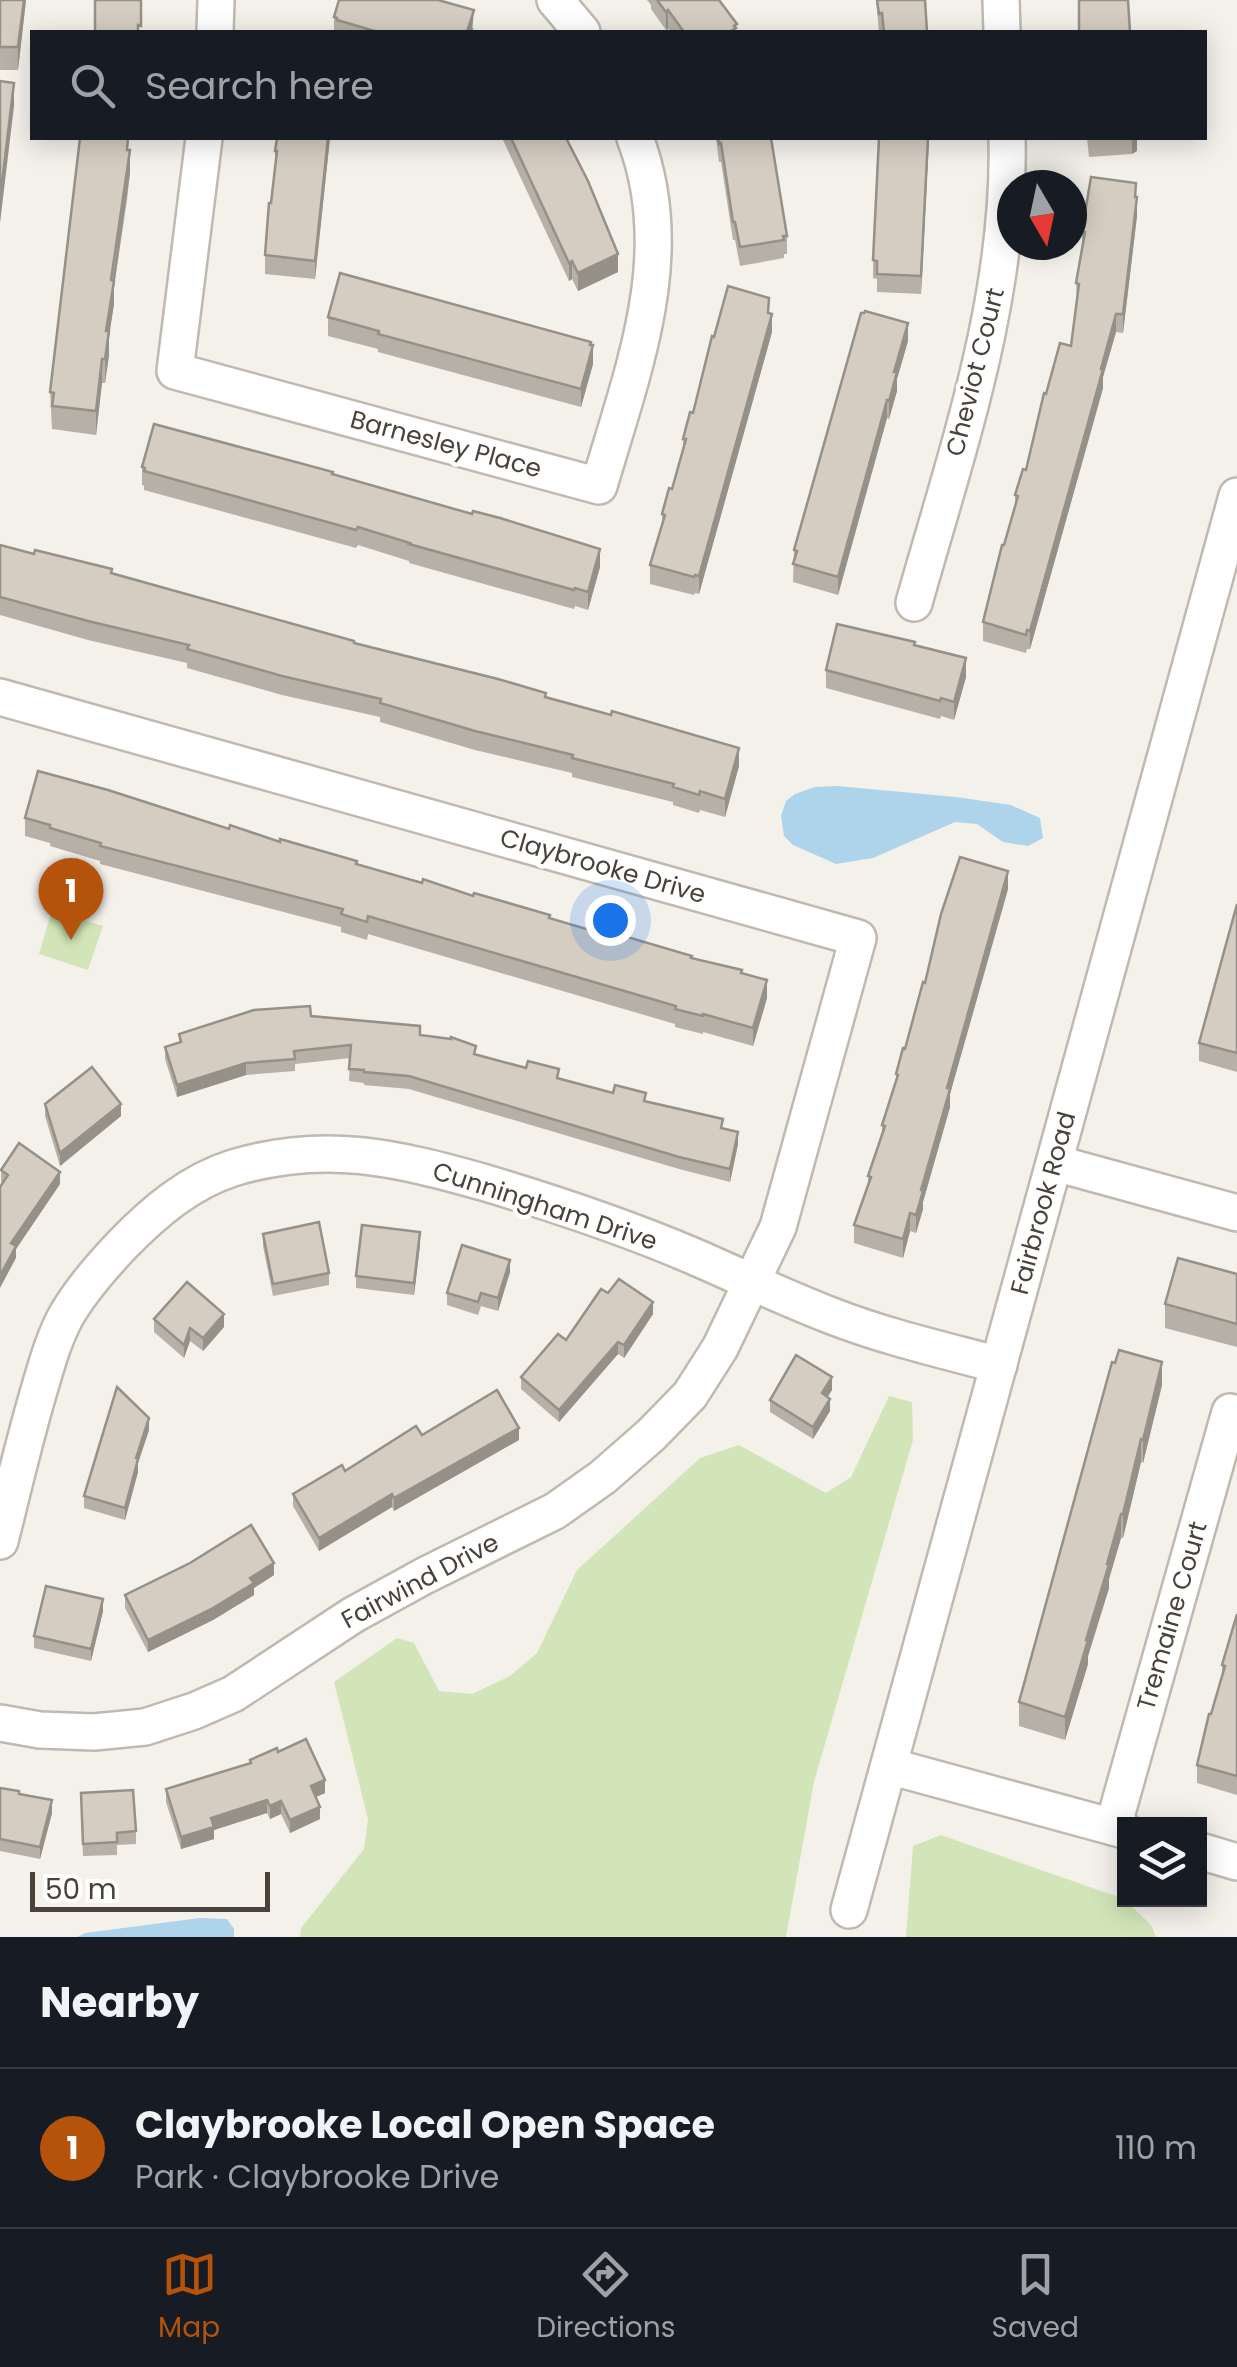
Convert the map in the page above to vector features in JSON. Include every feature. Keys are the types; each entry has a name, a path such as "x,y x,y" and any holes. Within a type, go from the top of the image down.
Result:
{"street":[{"path":"215,30 216,0"},
{"path":"555,0 580,30"},
{"path":"1001,0 1002,30"},
{"name":"Barnesley Place","path":"204,140 175,371 599,486 647,318 655,231 650,190 637,140"},
{"name":"Cheviot Court","path":"914,602 985,349 1005,231 1007,140"},
{"name":"Fairbrook Road","path":"849,1910 1237,496"},
{"name":"Claybrooke Drive","path":"0,697 858,938 778,1227 752,1284"},
{"name":"Cunningham Drive","path":"0,1541 50,1352 66,1316 89,1282 153,1213 190,1188 231,1169 309,1154 357,1154 414,1163 554,1203 693,1256 835,1317 999,1366"},
{"path":"1054,1162 1237,1213"},
{"name":"Fairwind Drive","path":"0,1722 40,1730 94,1732 145,1726 194,1711 232,1694 353,1614 555,1511 615,1466 690,1395 720,1348 752,1284"},
{"name":"Tremaine Court","path":"1122,1817 1230,1412 1237,1414"},
{"path":"889,1766 1117,1828"},
{"path":"1207,1854 1237,1862"}],"green space":[{"path":"52,910 103,926 88,970 39,954"},
{"path":"889,1396 912,1402 913,1440 814,1782 786,1937 300,1937 301,1928 364,1849 368,1819 334,1682 397,1638 414,1643 439,1691 472,1694 510,1676 537,1653 577,1570 700,1458 739,1445 826,1493 851,1477"},
{"path":"941,1835 1117,1897 1117,1907 1132,1907 1151,1925 1156,1937 906,1937 913,1846"}],"water":[{"path":"837,786 1011,805 1040,818 1043,838 1028,846 1003,842 977,824 955,822 873,858 836,864 793,845 784,836 781,816 786,801 795,794 815,787"},
{"path":"200,1918 227,1919 234,1937 77,1937 85,1933"}],"building":[{"path":"0,0 24,0 18,47 0,47"},
{"path":"95,0 141,0 138,30 95,30"},
{"path":"339,0 438,0 474,10 468,30 371,30 334,17"},
{"path":"657,0 719,0 737,24 732,30 683,30"},
{"path":"877,0 925,0 927,30 884,30 882,13 879,14"},
{"path":"1079,0 1128,0 1130,30 1079,30"},
{"path":"0,81 14,83 0,199"},
{"path":"80,140 128,140 130,150 111,280 114,281 109,331 96,411 52,406 54,393 50,392"},
{"path":"277,140 328,140 315,261 265,255"},
{"path":"512,140 567,140 588,181 618,254 578,273 572,261 569,263"},
{"path":"718,140 771,140 787,236 783,236 784,240 740,247"},
{"path":"879,140 928,140 921,276 877,274 877,261 873,260"},
{"path":"1091,177 1136,183 1123,314 1116,314 1026,635 983,622 1044,393 1060,343 1071,346 1080,260 1087,260"},
{"path":"340,273 591,342 581,389 328,317"},
{"path":"728,286 769,298 768,313 772,314 699,576 694,577 650,565"},
{"path":"861,313 908,323 838,577 793,564 797,551 794,550"},
{"path":"154,424 600,549 588,592 144,471"},
{"path":"0,545 112,569 111,573 354,643 498,679 546,693 545,697 611,715 612,711 739,748 725,799 475,731 380,703 381,699 187,649 189,645 0,597"},
{"path":"837,624 966,658 954,702 826,670"},
{"path":"38,771 229,829 230,825 422,883 423,879 613,937 614,933 742,970 741,973 767,980 753,1028 675,1009 676,1006 368,916 367,922 341,914 343,909 100,846 101,843 25,818"},
{"path":"960,857 1008,871 947,1088 950,1089 923,1191 916,1215 910,1213 903,1239 854,1225 871,1177 868,1176 885,1126 882,1125 903,1048"},
{"path":"1237,904 1237,1053 1199,1043"},
{"path":"310,1006 311,1016 420,1026 420,1035 451,1037 476,1046 474,1054 526,1068 528,1061 559,1069 557,1078 613,1093 615,1085 646,1093 644,1101 723,1119 721,1128 738,1132 730,1169 409,1076 349,1069 351,1045 294,1051 295,1059 246,1063 177,1085 165,1047 181,1042 179,1034 254,1010"},
{"path":"92,1067 121,1104 60,1153 45,1104"},
{"path":"19,1143 60,1172 11,1243 16,1246 0,1276 0,1187 8,1175 1,1170"},
{"path":"319,1222 329,1273 273,1284 263,1234"},
{"path":"362,1225 420,1232 414,1283 356,1276"},
{"path":"462,1245 510,1260 498,1298 481,1293 478,1302 447,1293"},
{"path":"1178,1258 1237,1274 1237,1324 1165,1304"},
{"path":"619,1279 653,1302 624,1345 618,1342 559,1410 521,1377 558,1334 566,1340 601,1289 608,1293"},
{"path":"187,1282 224,1314 203,1338 190,1328 184,1345 154,1319"},
{"path":"1119,1350 1162,1362 1065,1717 1019,1702 1112,1362 1115,1363"},
{"path":"796,1355 832,1377 822,1393 830,1399 813,1427 770,1400"},
{"path":"117,1387 149,1418 125,1508 84,1496"},
{"path":"497,1390 519,1428 394,1498 392,1494 319,1538 293,1494 342,1465 345,1471 416,1426 422,1435"},
{"path":"251,1525 274,1563 250,1578 254,1583 148,1640 125,1595 190,1563"},
{"path":"46,1586 103,1599 91,1649 34,1636"},
{"path":"1237,1614 1237,1776 1197,1765"},
{"path":"306,1739 325,1780 311,1786 320,1807 290,1820 281,1801 270,1806 267,1800 211,1818 214,1827 181,1837 166,1789 251,1763 250,1760 277,1748 278,1752"},
{"path":"0,1788 52,1800 40,1847 0,1839"},
{"path":"133,1790 136,1831 117,1833 117,1842 83,1844 81,1793"}],"place":[{"name":"Claybrooke Local Open Space","path":"71,940"}]}
